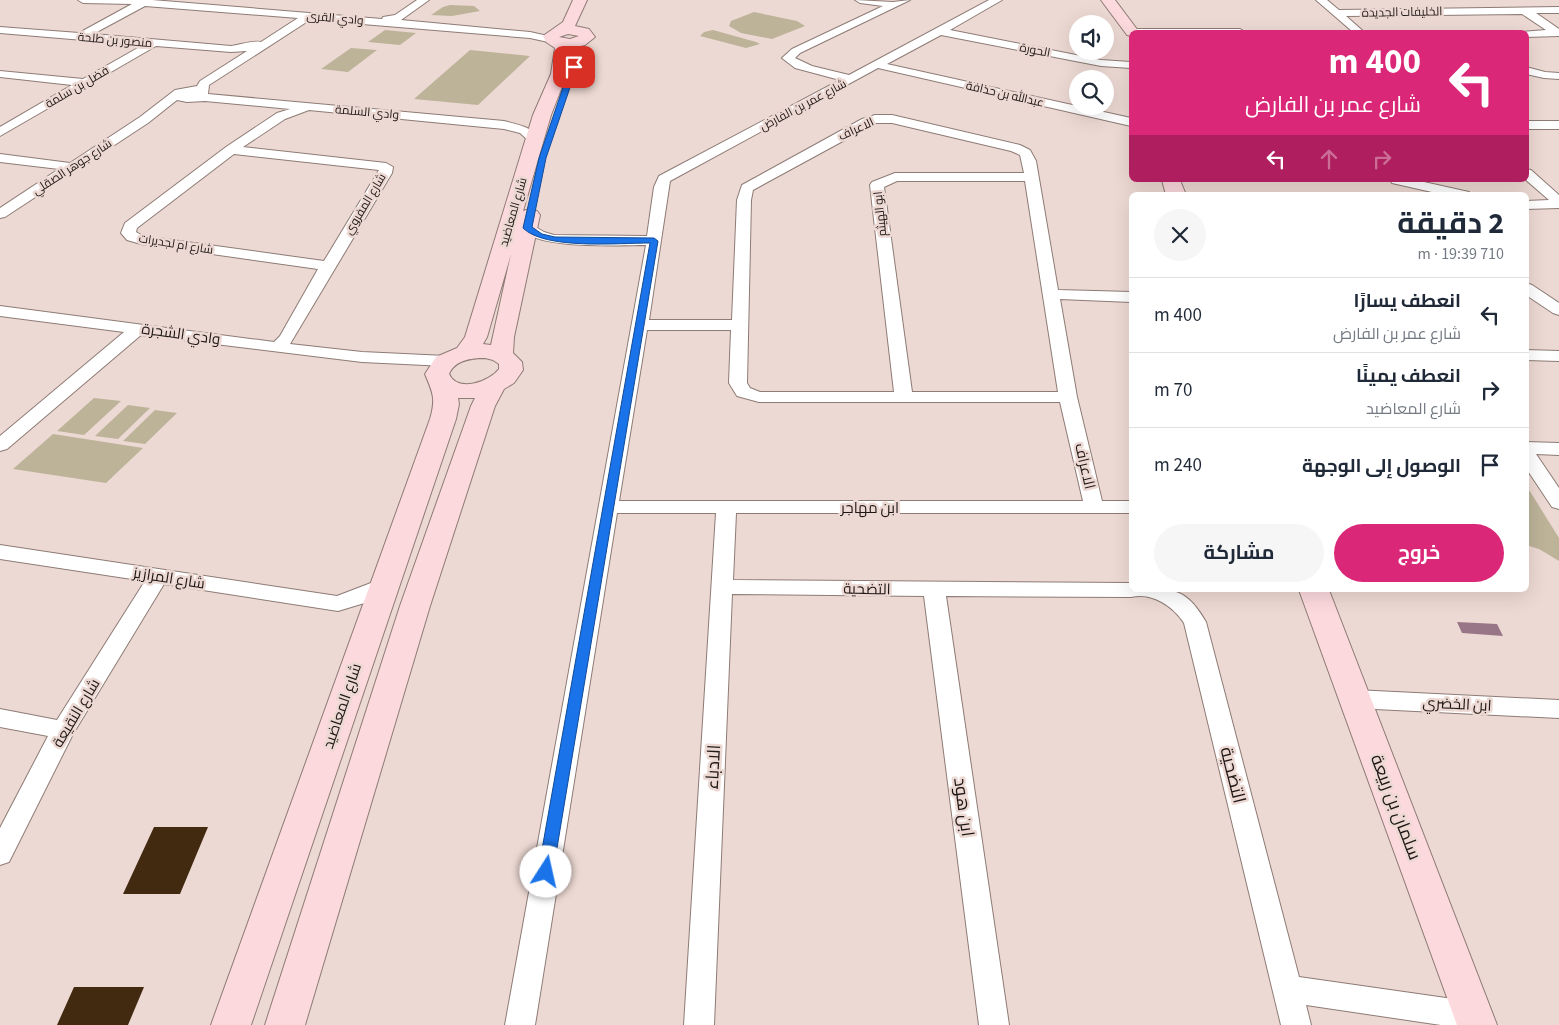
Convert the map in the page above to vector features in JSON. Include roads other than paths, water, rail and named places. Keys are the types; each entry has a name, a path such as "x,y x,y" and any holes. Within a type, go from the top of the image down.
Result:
{"street":[{"name":"وادي القرى","path":"83,0 141,1 384,19 410,16"},
{"path":"223,8 236,0"},
{"path":"417,0 424,0"},
{"path":"410,16 424,0"},
{"path":"557,36 569,24 580,0"},
{"name":"شارع المعاضيد","path":"501,355 503,337 542,158 570,81 580,36 594,0"},
{"path":"860,0 894,5"},
{"path":"852,79 806,68 792,62 788,58 796,51 905,0"},
{"name":"شارع عمر بن الفارض","path":"520,1025 654,241 661,186 664,179 997,0"},
{"path":"1108,0 1130,30"},
{"path":"1321,0 1357,30"},
{"path":"80,37 141,1"},
{"path":"1524,10 1558,33"},
{"name":"الخليفات الجديدة","path":"1336,13 1559,10"},
{"name":"شارع جوهر الصقلي","path":"191,94 234,53 257,44 294,22 298,14"},
{"name":"وادي القرى","path":"316,15 541,37 557,36"},
{"name":"شارع جوهر الصقلي","path":"0,214 144,120 191,94 204,83 300,22 316,15"},
{"path":"410,16 557,36 580,36"},
{"name":"منصور بن طلحة","path":"0,30 154,43 234,53"},
{"name":"الحورة","path":"939,31 1101,63 1129,65"},
{"path":"1529,34 1558,33"},
{"name":"شارع المعاضيد","path":"231,1025 443,419 447,404 448,369 476,337 542,115 556,81 563,53 563,47 557,36"},
{"name":"فضل بن سلمة","path":"0,132 154,43"},
{"name":"عبدالله بن حذافة","path":"878,65 1129,122"},
{"path":"1529,71 1544,75 1559,76"},
{"path":"0,74 83,83"},
{"path":"191,94 282,110"},
{"name":"وادي السلمة","path":"191,94 505,122 526,120 542,115"},
{"name":"وادي السلمة","path":"282,110 307,107 510,126 524,130 535,139"},
{"name":"شارع ام لجديرات","path":"282,110 130,226 128,233 132,237 141,240 328,266"},
{"name":"الاعراف","path":"1068,397 759,397 743,392 738,383 738,325 744,200 747,188 866,122 875,119 892,119 1022,151 1028,156 1068,397 1094,506"},
{"path":"1529,125 1559,124"},
{"name":"شارع المفروي","path":"231,150 386,167 385,172 287,338 278,348"},
{"path":"0,158 72,167"},
{"path":"1529,175 1559,203"},
{"name":"ابو الهيثم","path":"904,397 877,185 895,177 1031,177"},
{"path":"1406,182 1451,192"},
{"path":"1539,184 1559,183"},
{"path":"1529,205 1559,203"},
{"path":"527,228 539,235 554,239 654,241"},
{"path":"522,251 554,239"},
{"path":"1529,290 1559,310"},
{"path":"1051,294 1129,297"},
{"name":"وادي الشجرة","path":"0,311 278,348 362,357 376,362 419,370 448,369"},
{"path":"639,325 738,325"},
{"path":"0,445 139,328"},
{"path":"485,351 501,355 510,362 511,370 506,379 494,386 467,392 448,369 485,351"},
{"path":"1529,355 1559,356"},
{"path":"285,1025 415,606 483,406 494,386"},
{"path":"1529,448 1559,449"},
{"path":"1529,458 1559,504"},
{"name":"ابن مهاجر","path":"608,507 726,509 1129,507"},
{"name":"الادباء","path":"699,1025 726,509"},
{"name":"شارع المرازيز","path":"0,552 338,604 363,596 384,585"},
{"name":"شارع النقيعة","path":"0,854 64,730 159,576"},
{"name":"التضحية","path":"722,587 1129,590"},
{"name":"ابن هود","path":"934,590 994,1025"},
{"name":"التضحية","path":"1159,592 1165,593 1179,601 1188,610 1195,622 1296,1025"},
{"name":"سلمان بن ربيعة","path":"1315,592 1475,1021"},
{"name":"شارع المرازيز","path":"338,604 359,619 368,632"},
{"name":"ابن الخضري","path":"1355,699 1559,709"},
{"path":"0,718 64,730"},
{"path":"1286,989 1475,1021"}]}
